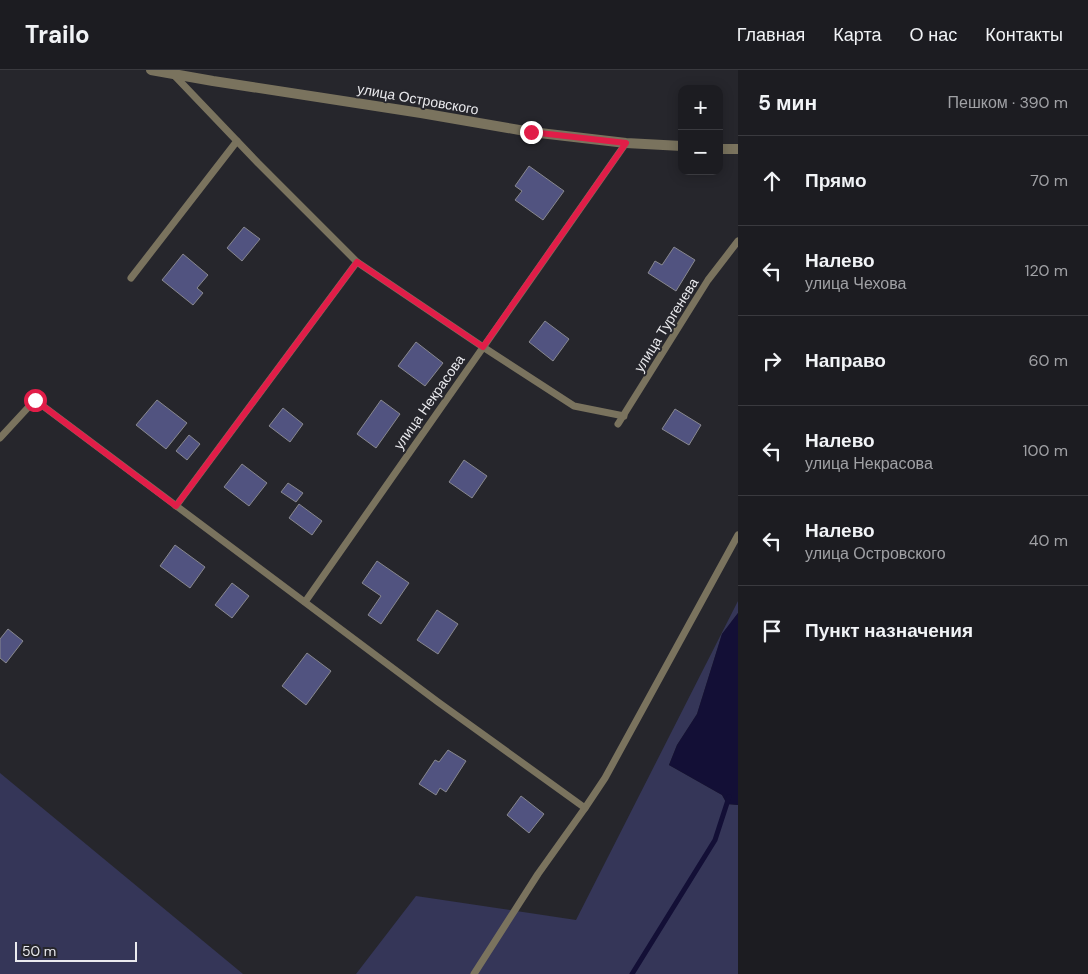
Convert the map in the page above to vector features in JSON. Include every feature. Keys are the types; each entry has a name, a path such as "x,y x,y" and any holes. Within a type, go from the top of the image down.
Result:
{"street":[{"name":"улица Островского","path":"151,70 531,132 626,143 678,146"},
{"path":"723,148 738,149"}],"lane":[{"path":"173,74 357,262 574,406 624,416"},
{"path":"131,278 237,141"},
{"name":"улица Некрасова","path":"305,602 626,143"},
{"name":"улица Тургенева","path":"618,424 708,280 738,241"},
{"path":"176,506 357,262"},
{"path":"0,438 35,400 431,696 586,808"},
{"path":"474,974 538,874 586,808 605,778 738,535"}],"shaded area":[{"path":"738,601 738,613 722,634 697,714 677,745 669,765 722,795 727,804 738,805 738,974 356,974 416,896 576,920"},
{"path":"738,613 738,805 727,804 722,795 669,765 677,745 697,714 722,634"},
{"path":"0,773 243,974 0,974"}],"building":[{"path":"529,166 564,191 543,220 515,200 522,191 515,186"},
{"path":"244,227 260,239 242,261 227,248"},
{"path":"674,247 695,260 676,291 648,273 655,261 662,265"},
{"path":"183,254 208,275 197,288 203,293 193,305 162,280"},
{"path":"545,321 569,339 553,361 529,342"},
{"path":"416,342 443,363 425,386 398,366"},
{"path":"157,400 187,423 166,449 136,425"},
{"path":"381,400 400,414 376,448 357,434"},
{"path":"283,408 303,424 290,442 269,426"},
{"path":"675,409 701,425 689,445 662,429"},
{"path":"189,435 200,444 187,460 176,451"},
{"path":"464,460 487,476 472,498 449,482"},
{"path":"242,464 267,483 249,506 224,487"},
{"path":"288,483 303,493 296,502 281,492"},
{"path":"299,504 322,521 312,535 289,518"},
{"path":"175,545 205,567 190,588 160,566"},
{"path":"377,561 409,583 381,624 368,615 381,596 362,583"},
{"path":"232,583 249,596 232,618 215,605"},
{"path":"437,610 458,624 438,654 417,640"},
{"path":"8,629 23,641 6,663 0,658 0,639"},
{"path":"307,653 331,671 306,705 282,686"},
{"path":"448,750 466,761 446,792 440,788 436,795 419,784 435,760 439,762"},
{"path":"521,796 544,814 529,833 507,815"}],"waterway":[{"path":"632,974 715,840 729,797"}],"route":[{"path":"35,400 176,506 357,262 483,347 626,143 531,132"}]}
